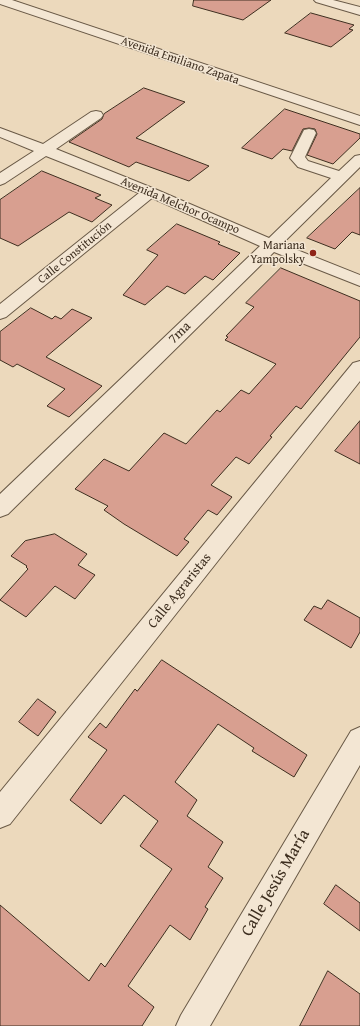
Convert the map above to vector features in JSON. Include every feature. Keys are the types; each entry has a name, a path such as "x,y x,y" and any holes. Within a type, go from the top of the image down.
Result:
{"street":[{"name":"Avenida Emiliano Zapata","path":"0,0 360,121"},
{"path":"320,0 360,11"},
{"path":"0,180 96,115"},
{"name":"Avenida Melchor Ocampo","path":"0,132 150,192 360,281"},
{"path":"309,132 298,158 303,164 342,177"},
{"name":"7ma","path":"0,508 360,159"},
{"name":"Calle Constitución","path":"0,313 150,192"},
{"name":"Calle Agraristas","path":"0,814 360,368"},
{"name":"Calle Jesús María","path":"192,1026 360,740"}],"building":[{"path":"194,0 271,0 243,20 193,6"},
{"path":"311,13 354,25 349,29 353,30 331,47 285,33"},
{"path":"144,88 185,102 136,138 209,166 189,181 136,162 129,167 69,142 102,119 104,114"},
{"path":"285,109 360,134 360,138 333,164 307,155 317,134 315,129 303,129 292,151 283,149 272,159 242,148"},
{"path":"42,171 101,195 95,198 112,205 92,222 69,212 18,246 0,238 0,200"},
{"path":"360,188 360,235 352,232 335,249 307,238"},
{"path":"177,224 220,242 218,244 240,253 213,280 205,276 185,294 167,286 145,305 123,295 158,255 147,250"},
{"path":"281,268 360,301 360,337 301,409 296,406 270,436 272,437 249,464 236,457 211,485 232,497 217,515 208,510 184,539 189,542 177,556 104,510 108,506 75,489 104,459 129,471 164,433 186,444 217,410 220,412 241,390 249,394 276,364 225,340 228,337 226,336 254,307 246,303"},
{"path":"31,308 52,319 55,316 61,319 72,309 92,318 46,357 102,386 69,417 47,406 65,389 17,364 13,367 0,360 0,332"},
{"path":"360,421 360,464 335,451"},
{"path":"55,534 87,554 78,565 95,575 75,599 55,586 26,617 0,600 28,569 26,567 27,566 11,556 25,541"},
{"path":"328,600 360,618 360,632 351,648 304,620 314,606 321,609"},
{"path":"162,660 307,755 294,777 252,751 254,748 218,724 175,782 197,800 187,816 223,842 208,867 223,878 205,907 208,909 190,940 170,925 128,986 154,1007 142,1026 0,1026 0,905 89,981 101,963 105,967 172,869 140,846 158,821 124,795 101,824 70,800 107,750 88,737 100,723 106,728 135,689 137,691"},
{"path":"38,699 56,712 38,736 19,722"},
{"path":"336,885 360,903 360,931 324,904"},
{"path":"328,971 360,994 360,1026 300,1026"}],"place":[{"name":"Mariana Yampolsky","path":"313,253"}]}
